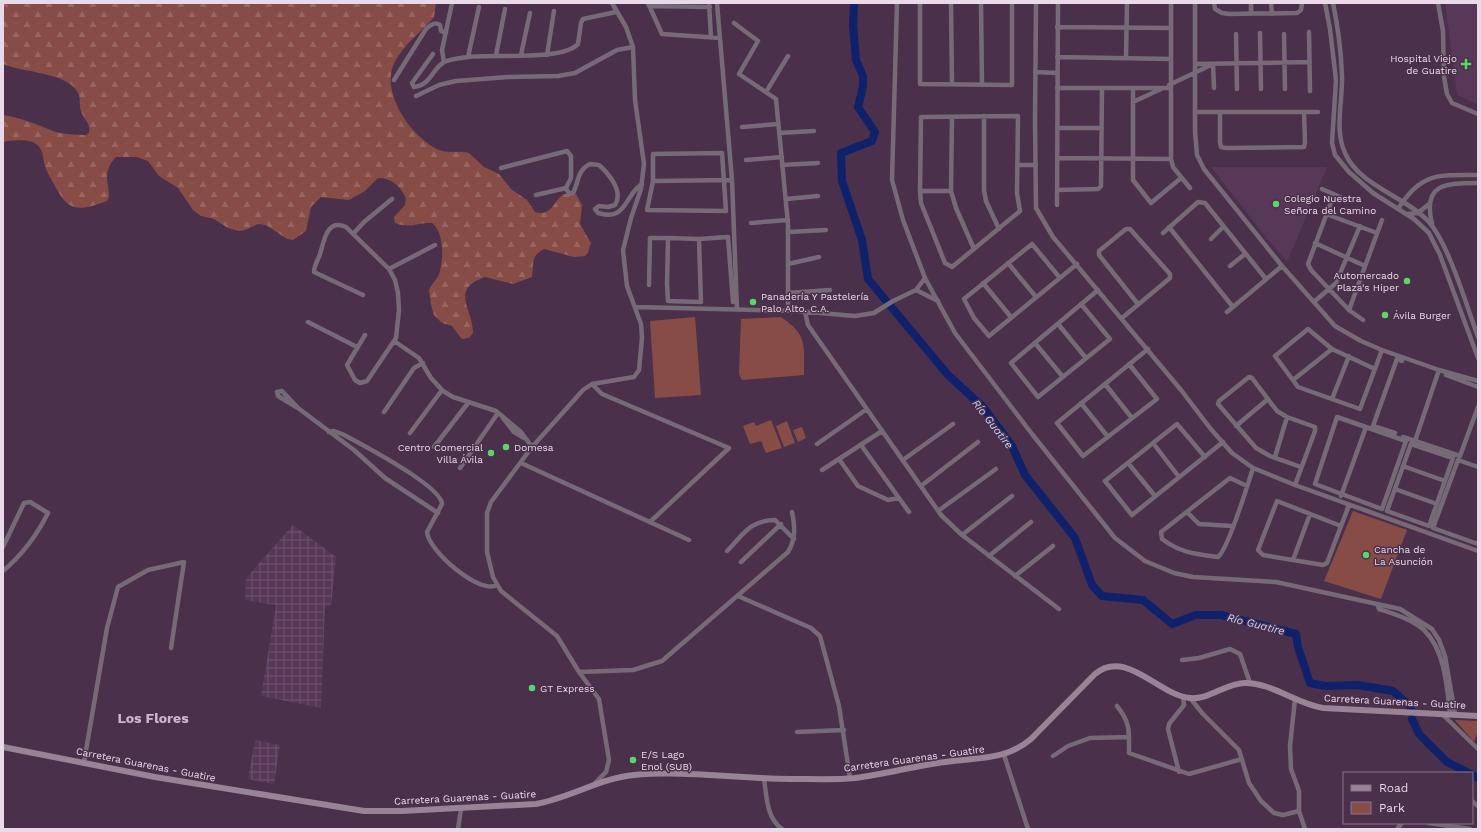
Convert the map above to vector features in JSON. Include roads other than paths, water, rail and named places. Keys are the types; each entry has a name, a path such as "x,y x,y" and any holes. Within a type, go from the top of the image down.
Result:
{"main road":[{"name":"Carretera Guarenas - Guatire","path":"3,747 155,777 359,810 402,811 461,809 550,802 620,777 648,774 764,779 850,778 946,762 1004,755 1019,748 1031,739 1095,674 1107,666 1118,666 1131,670 1190,698 1207,695 1238,684 1250,683 1265,686 1295,699 1323,708 1478,716"}],"street":[{"path":"444,62 442,50 452,3"},
{"path":"590,787 606,772 609,760 600,699 579,672 557,636 517,605 497,585 493,577 487,552 487,513 491,502 532,447 583,390 592,384 634,377 639,370 642,338 641,324 628,286 623,250 642,184 644,164 635,100 633,47 626,27 612,3"},
{"path":"717,3 732,180 737,310"},
{"path":"897,3 892,180 903,220 926,278 955,333 1047,453 1115,538 1145,561 1174,573 1193,577 1276,582 1400,609 1432,629 1439,640 1445,656 1453,714"},
{"path":"920,3 920,84 982,85 1012,85 1012,3"},
{"path":"951,3 952,84"},
{"path":"981,3 982,85"},
{"path":"1036,3 1036,208 1053,237 1148,349 1232,453 1254,468 1295,485 1477,550 1478,543 1433,528 1458,460 1478,468"},
{"path":"1057,205 1058,3"},
{"path":"1126,58 1127,3"},
{"path":"1172,3 1171,159 1173,167 1190,188"},
{"path":"1195,3 1194,131 1198,155 1204,169 1282,266 1335,326 1361,341 1438,372"},
{"path":"1214,3 1215,9 1222,13 1251,14 1297,13 1301,10 1302,3"},
{"path":"1251,3 1251,14"},
{"path":"1271,3 1272,14"},
{"path":"1326,3 1336,80 1332,143 1335,155 1349,172 1373,193 1423,226 1433,240 1478,358"},
{"path":"1333,3 1338,24 1342,76 1340,140 1345,154 1354,167 1378,187 1418,212 1432,225"},
{"path":"1438,3 1443,31 1444,77 1447,94 1452,102 1478,114"},
{"path":"711,37 710,5 648,4 662,34 720,38"},
{"path":"468,57 478,7"},
{"path":"496,55 505,9"},
{"path":"547,55 554,11"},
{"path":"433,54 412,83 414,87 425,84 444,62 468,57 496,55 547,55 570,51 578,44 581,23 585,17 616,12"},
{"path":"521,55 530,13"},
{"path":"394,80 426,29 434,23 438,23 441,31 446,33"},
{"path":"734,23 758,41 739,74 776,99 788,220 788,311"},
{"path":"1057,28 1172,28"},
{"path":"1309,32 1310,90"},
{"path":"1260,33 1261,89"},
{"path":"1236,34 1237,89"},
{"path":"1284,34 1285,89"},
{"path":"416,96 439,85 456,81 508,77 558,76 575,73 617,50 633,47"},
{"path":"766,92 788,56"},
{"path":"1057,57 1172,59"},
{"path":"1195,64 1309,62"},
{"path":"1133,102 1163,88 1171,86 1195,72 1213,64"},
{"path":"1213,64 1214,88"},
{"path":"1035,72 1057,73"},
{"path":"1057,88 1163,88"},
{"path":"1057,190 1098,189 1101,186 1102,88"},
{"path":"1133,88 1133,180 1151,203 1181,178"},
{"path":"1195,112 1318,112"},
{"path":"1220,112 1220,142 1222,147 1226,148 1304,147 1306,143 1304,112"},
{"path":"984,116 984,190 986,200 999,229"},
{"path":"1018,116 1017,193 1020,211 952,267 945,263 921,203 920,191 921,117 952,117 1018,116"},
{"path":"952,117 951,191 956,208 974,250"},
{"path":"742,127 778,124"},
{"path":"1057,128 1102,128"},
{"path":"779,133 814,131"},
{"path":"501,168 566,151 570,153 572,178 566,188 536,195"},
{"path":"722,153 726,210 647,210 653,181 653,154 722,153"},
{"path":"746,160 782,157"},
{"path":"1057,158 1171,159"},
{"path":"782,165 818,163"},
{"path":"566,188 569,194 573,193 578,177 583,168 590,164 599,165 616,188 618,198 615,205 608,207 599,206 595,209 598,213 608,214 624,208 632,194 642,184"},
{"path":"1017,165 1036,165"},
{"path":"1398,209 1417,185 1432,177 1478,175"},
{"path":"653,181 732,180"},
{"path":"1478,183 1444,185 1438,188 1432,195 1429,204 1432,225 1447,255 1478,337"},
{"path":"1322,189 1340,197"},
{"path":"920,191 951,191"},
{"path":"1334,194 1308,264 1311,270 1330,288 1349,310 1363,320"},
{"path":"786,199 818,196"},
{"path":"353,234 364,222 392,199"},
{"path":"1162,233 1198,202 1202,201 1206,203 1223,227 1266,279"},
{"path":"1405,213 1418,212 1429,204"},
{"path":"1326,214 1378,233"},
{"path":"751,223 788,220"},
{"path":"1349,310 1382,220"},
{"path":"363,295 316,274 314,270 328,230 333,226 341,225 353,234 389,269 396,284 399,303 397,336 367,381 363,383 355,380 347,366 348,360 365,334"},
{"path":"1315,302 1336,283 1360,226"},
{"path":"1169,227 1233,307"},
{"path":"1211,239 1223,227"},
{"path":"1122,318 1170,278 1170,274 1130,229 1126,229 1099,251 1098,254 1138,304"},
{"path":"788,232 826,230"},
{"path":"649,285 650,238 699,239 728,237 733,302"},
{"path":"668,238 668,301 701,302"},
{"path":"699,239 701,309"},
{"path":"1315,243 1365,266"},
{"path":"1060,278 1032,244 964,298 974,318 989,336 1011,317 1060,278 1076,264"},
{"path":"389,269 435,245"},
{"path":"1230,266 1245,254"},
{"path":"788,264 819,257"},
{"path":"1008,263 1036,297"},
{"path":"1227,312 1282,266"},
{"path":"636,307 788,311 855,316 874,313 893,301 916,290 926,278"},
{"path":"983,283 1011,317"},
{"path":"788,293 830,290"},
{"path":"916,290 938,301"},
{"path":"1081,304 1110,338 1038,397 1011,363 1058,324 1081,304 1098,290"},
{"path":"805,312 808,325 938,511 962,535 1059,608"},
{"path":"308,322 357,347"},
{"path":"1058,324 1086,358"},
{"path":"1375,369 1332,349 1308,329 1275,356 1298,387 1360,409 1375,369 1382,350"},
{"path":"394,341 417,356 423,363 431,378 449,396 498,413 521,432 532,447"},
{"path":"1035,343 1063,377"},
{"path":"1129,364 1157,399 1083,456 1057,423 1081,403 1105,384 1129,364 1148,349"},
{"path":"1293,380 1332,349"},
{"path":"1332,399 1348,356"},
{"path":"1478,381 1438,372 1397,359 1373,426 1460,456 1478,407"},
{"path":"384,412 414,368 423,363"},
{"path":"1415,441 1438,372"},
{"path":"1446,375 1478,387"},
{"path":"1295,485 1301,467 1314,427 1287,417 1277,411 1252,378 1249,377 1219,401 1218,404 1256,448 1275,458 1301,467"},
{"path":"592,384 602,394 729,448 650,522"},
{"path":"1105,384 1132,418"},
{"path":"410,433 442,390"},
{"path":"298,408 282,391 277,392 278,396 298,408 385,478 438,513"},
{"path":"1236,426 1268,399"},
{"path":"434,447 468,403"},
{"path":"1081,403 1108,437"},
{"path":"816,444 867,409"},
{"path":"460,468 498,413"},
{"path":"1275,458 1287,417"},
{"path":"1337,417 1366,427 1406,441 1382,509 1315,484 1337,417"},
{"path":"903,460 953,424"},
{"path":"1205,457 1177,424 1105,481 1132,515 1205,457 1223,442"},
{"path":"1339,501 1366,427"},
{"path":"329,432 335,431 357,442 412,474 442,501 438,513 427,534 448,563 455,570 490,588 497,585"},
{"path":"822,470 882,431"},
{"path":"921,486 978,442"},
{"path":"1153,443 1179,477"},
{"path":"861,444 909,512"},
{"path":"1411,444 1453,458 1429,526 1387,511 1403,466 1411,444"},
{"path":"839,459 858,486 864,490 888,500 899,498"},
{"path":"521,463 689,540"},
{"path":"1128,463 1155,496"},
{"path":"1403,466 1445,480"},
{"path":"1247,486 1230,478 1161,534 1162,538 1169,544 1188,553 1218,557 1222,553 1254,468"},
{"path":"938,511 996,469"},
{"path":"1395,489 1437,504"},
{"path":"962,535 1012,496"},
{"path":"1341,526 1277,501 1258,550 1263,555 1323,565 1327,564 1349,505"},
{"path":"3,547 24,503 30,502 48,513 42,525 24,551 3,571"},
{"path":"579,672 634,670 662,661 788,552 794,539 795,524 792,512"},
{"path":"1187,512 1198,524 1232,526"},
{"path":"1293,560 1310,514"},
{"path":"1403,524 1405,518"},
{"path":"727,551 756,523 775,520 781,524 794,539"},
{"path":"1409,526 1411,520"},
{"path":"989,556 1031,522"},
{"path":"741,562 781,524"},
{"path":"1015,576 1053,546"},
{"path":"84,762 107,628 118,587 148,570 184,562 171,648"},
{"path":"738,596 811,628 820,636 840,706 850,778"},
{"path":"1182,660 1199,658 1230,649 1240,654 1250,683"},
{"path":"1179,772 1168,729 1169,724 1184,705 1183,696"},
{"path":"1190,698 1203,714 1239,750 1249,783 1261,800 1274,813 1283,815 1299,810"},
{"path":"1295,699 1290,746 1292,769 1299,791 1299,810 1305,829"},
{"path":"1117,706 1125,716 1130,728 1129,753 1179,772 1189,774 1242,759"},
{"path":"1439,714 1478,749"},
{"path":"797,732 844,730"},
{"path":"1053,756 1068,746 1090,738 1129,737"},
{"path":"1004,755 1028,829"},
{"path":"764,779 769,813 772,819 782,829"},
{"path":"458,829 461,809"},
{"path":"1436,824 1470,829"}],"waterway":[{"name":"Río Guatire","path":"854,3 853,25 856,60 863,76 863,86 858,107 875,132 872,141 841,153 842,181 862,240 868,279 948,375 983,407 1012,446 1025,475 1075,538 1092,585 1102,596 1143,600 1172,624 1196,615 1221,615 1296,634 1298,647 1310,683 1325,686 1358,685 1393,691 1411,707"},
{"name":"Río Guatire","path":"1412,719 1419,734 1447,762 1467,772"},
{"name":"Río Guatire","path":"1473,776 1478,778"}],"place":[{"name":"Hospital Viejo de Guatire","path":"1466,64"},
{"name":"Colegio Nuestra Señora del Camino","path":"1276,204"},
{"name":"Automercado Plaza's Hiper","path":"1407,281"},
{"name":"Panadería Y Pastelería Palo Alto. C.A.","path":"753,302"},
{"name":"Ávila Burger","path":"1385,315"},
{"name":"Domesa","path":"506,447"},
{"name":"Centro Comercial Villa Ávila","path":"491,453"},
{"name":"Cancha de La Asunción","path":"1366,555"},
{"name":"GT Express","path":"532,688"},
{"name":"E/S Lago Enol (SUB)","path":"633,760"}],"district":[{"name":"Los Flores","path":"153,718"}]}
